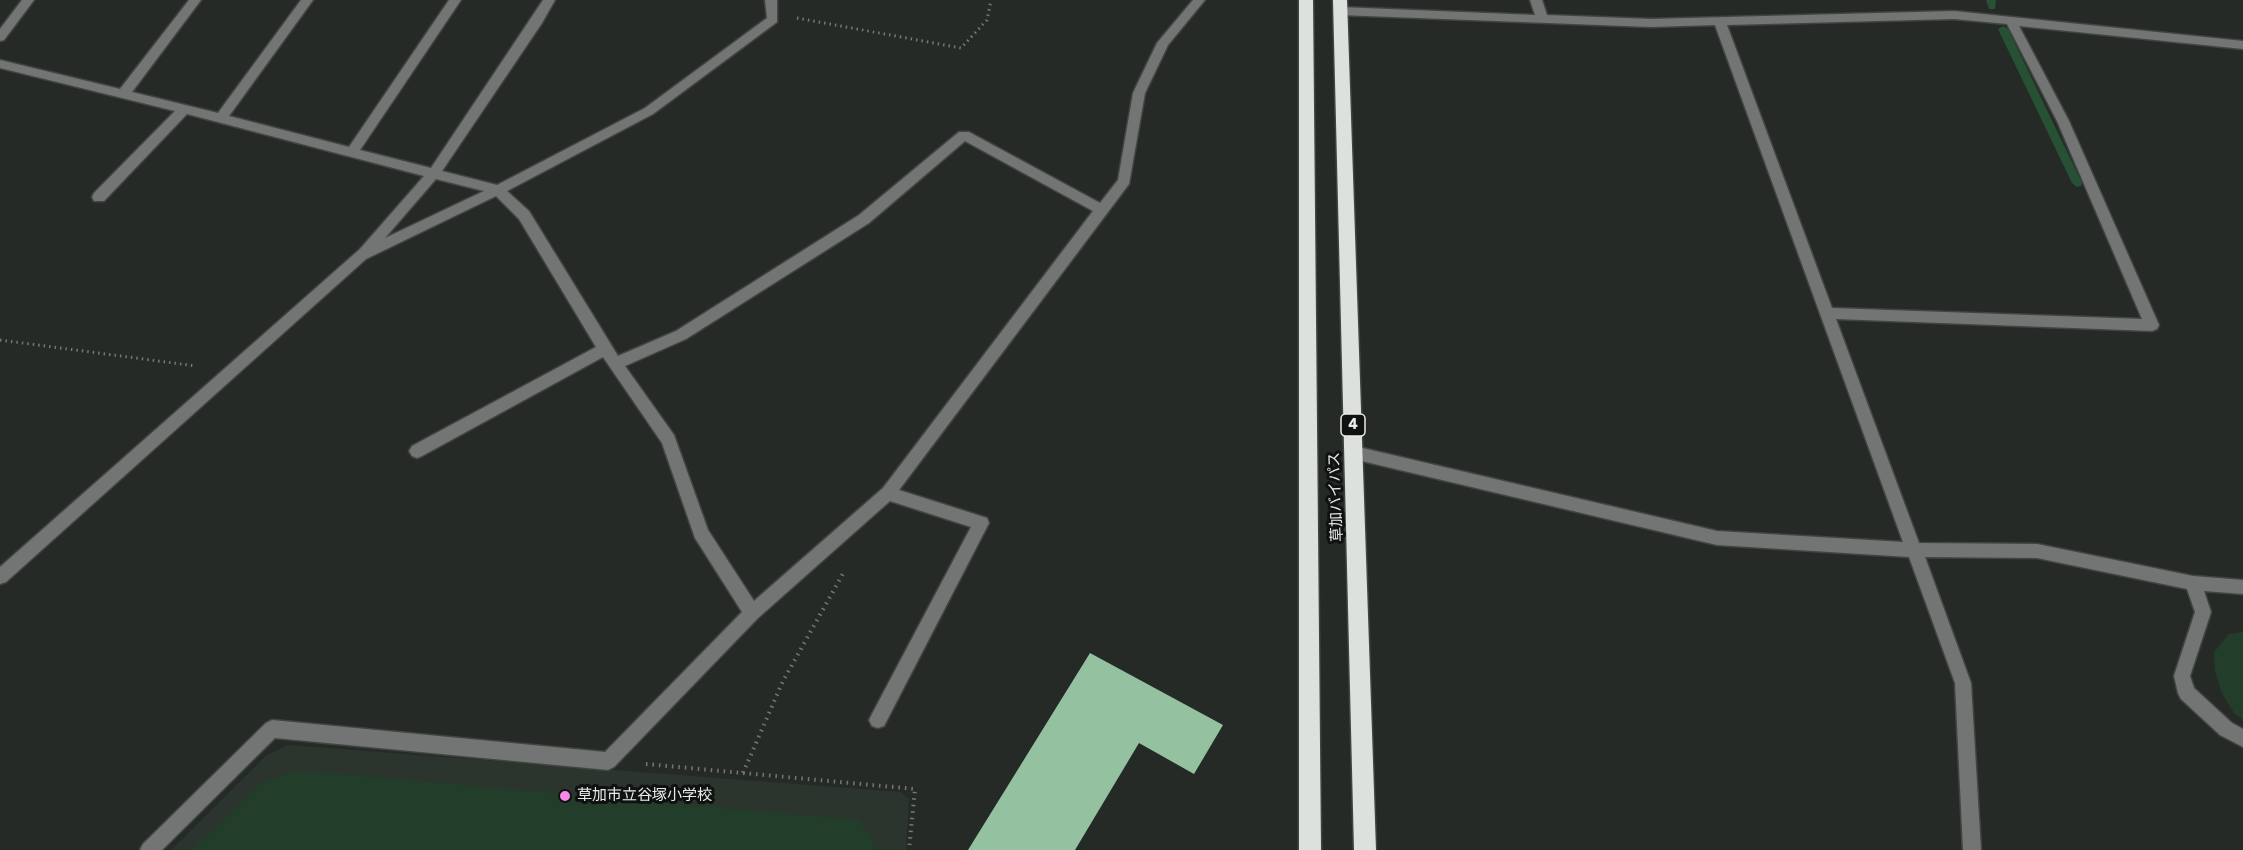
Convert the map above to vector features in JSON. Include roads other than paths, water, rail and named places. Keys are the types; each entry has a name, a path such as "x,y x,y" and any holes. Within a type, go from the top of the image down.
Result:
{"highway":[{"name":"草加バイパス","path":"1306,0 1310,850"},
{"name":"草加バイパス","path":"1340,5 1365,850"}],"street":[{"path":"0,37 27,0"},
{"path":"123,94 195,0"},
{"path":"221,118 307,0"},
{"path":"352,152 455,0"},
{"path":"0,577 361,255 434,173 538,20 549,0"},
{"path":"149,850 272,729 608,760 752,613 888,493 1124,181 1139,93 1163,43 1199,0"},
{"path":"1536,0 1542,17"},
{"path":"1340,5 1651,23 1954,15 2243,45"},
{"path":"361,255 498,190 649,111 772,19 772,7"},
{"path":"1719,20 1963,683 1972,850"},
{"path":"1827,313 2152,325 2063,121 2011,21"},
{"path":"2,68 221,118 498,190 524,215 605,349 669,440 701,533 752,613"},
{"path":"99,197 184,109"},
{"path":"616,363 681,334 864,219 964,135 1102,210"},
{"path":"417,451 605,349"},
{"path":"1354,453 1717,538 1915,550 2037,551 2193,583 2243,587"},
{"path":"878,720 981,523 888,493"},
{"path":"2193,583 2203,612 2182,676 2187,693 2226,729 2243,738"}],"waterway":[{"path":"1991,0 1992,7"},
{"path":"2003,29 2077,183"}],"place":[{"name":"草加市立谷塚小学校","path":"565,796"}]}
